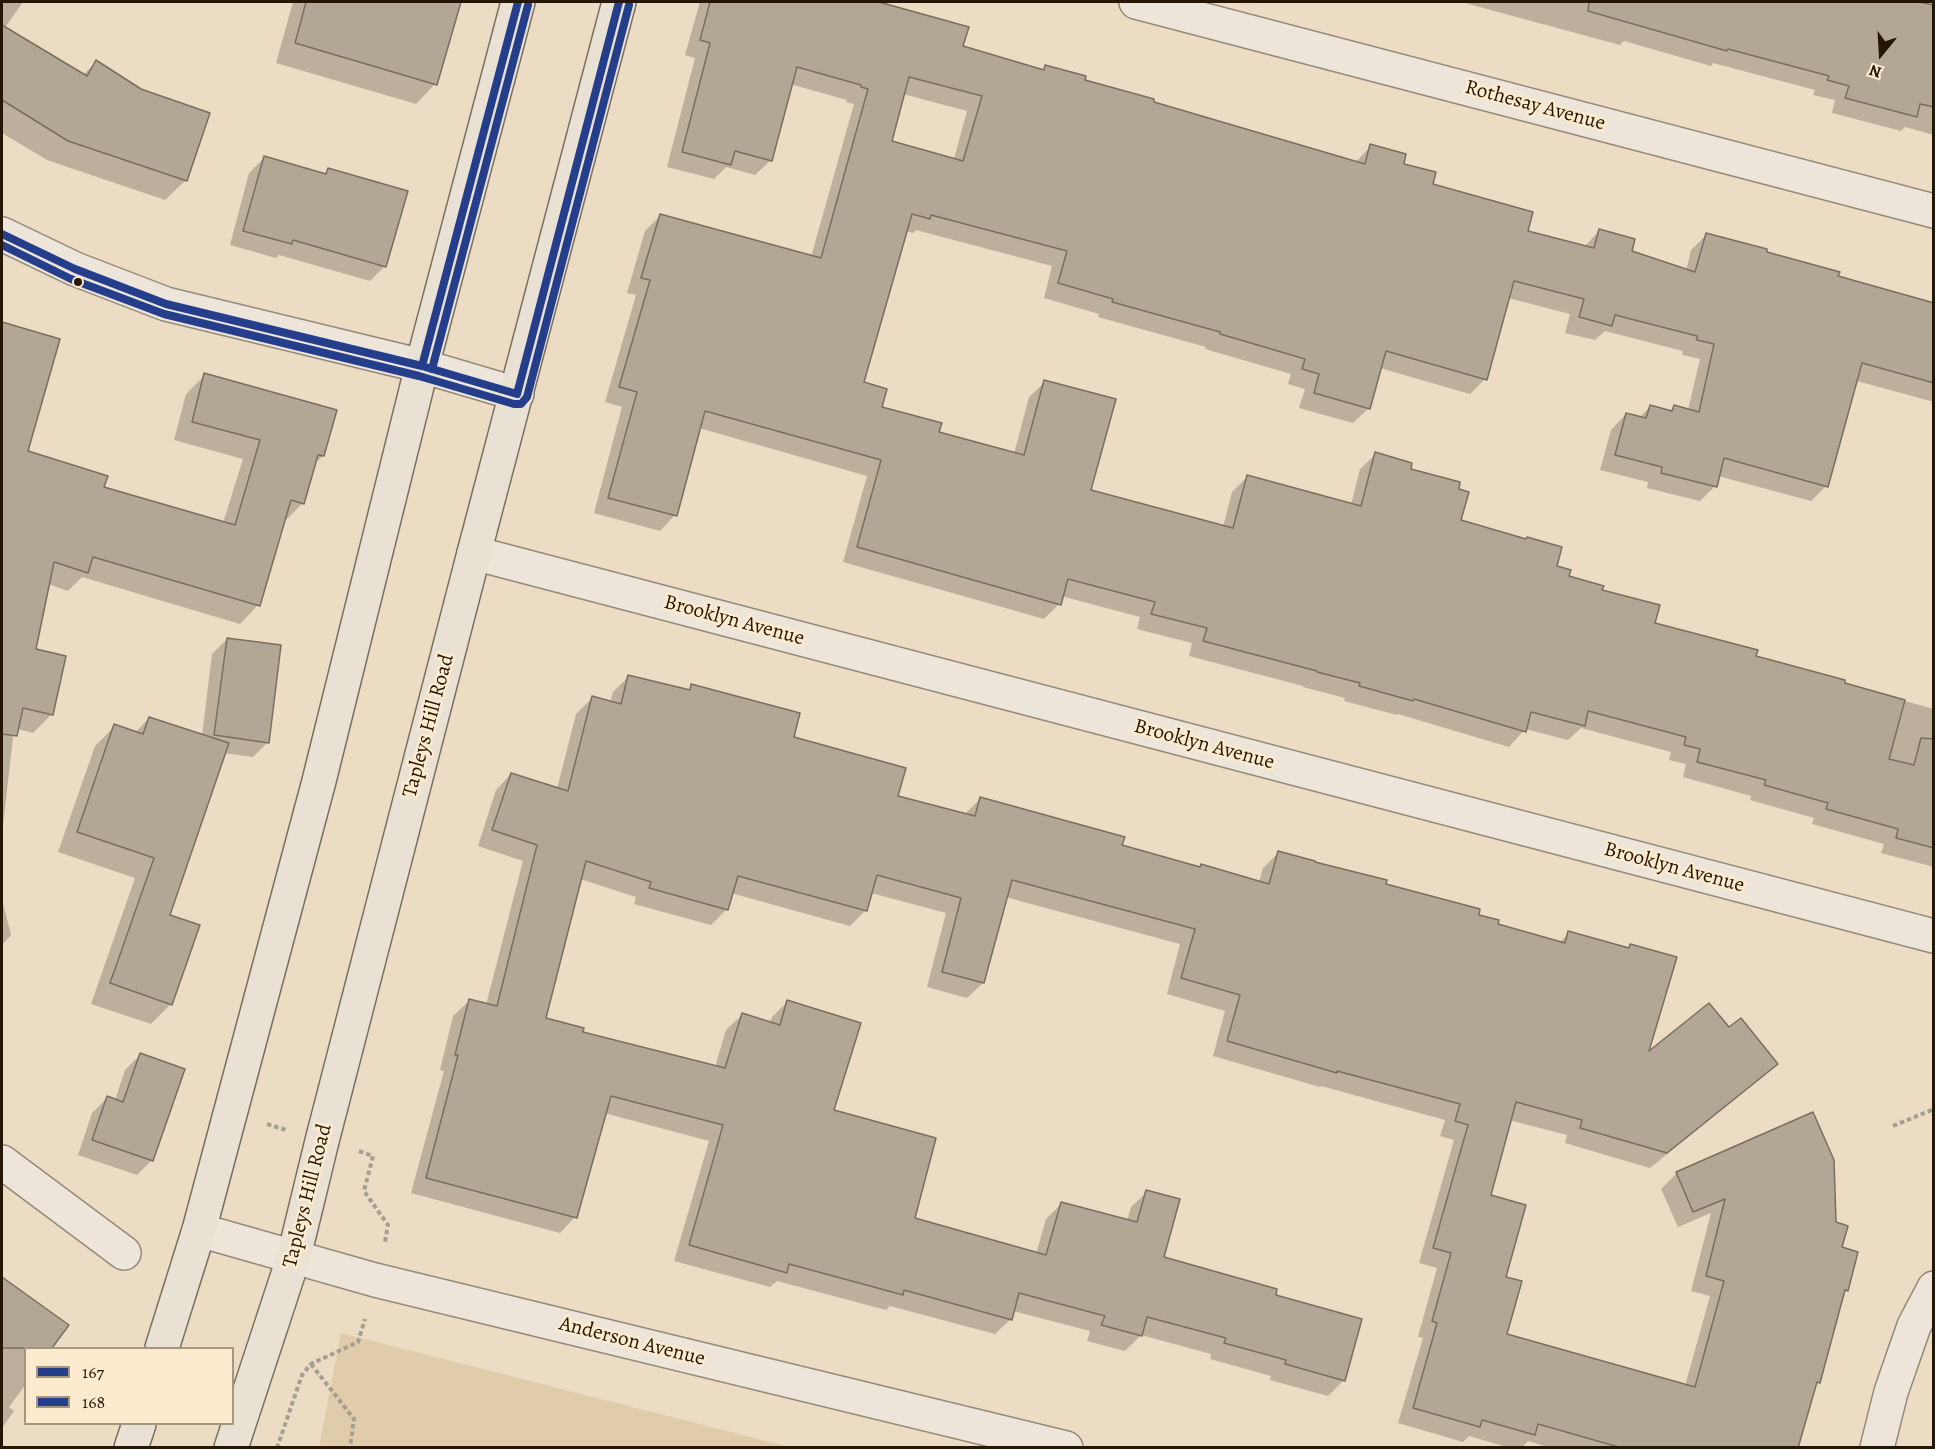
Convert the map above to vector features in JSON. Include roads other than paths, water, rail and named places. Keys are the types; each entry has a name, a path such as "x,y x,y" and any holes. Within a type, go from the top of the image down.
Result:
{"main road":[{"path":"162,1347 200,1230 322,770 422,366 518,2"},
{"name":"Tapleys Hill Road","path":"231,1448 294,1256 474,554 619,2"},
{"path":"131,1448 139,1425"}],"street":[{"name":"Rothesay Avenue","path":"1136,2 1934,211"},
{"path":"2,234 75,269 166,304 422,366 517,394"},
{"name":"Brooklyn Avenue","path":"474,554 1934,936"},
{"path":"2,1162 124,1253"},
{"name":"Anderson Avenue","path":"200,1230 375,1280 1066,1448"},
{"path":"1877,1448 1891,1392 1914,1326 1934,1288"}]}
